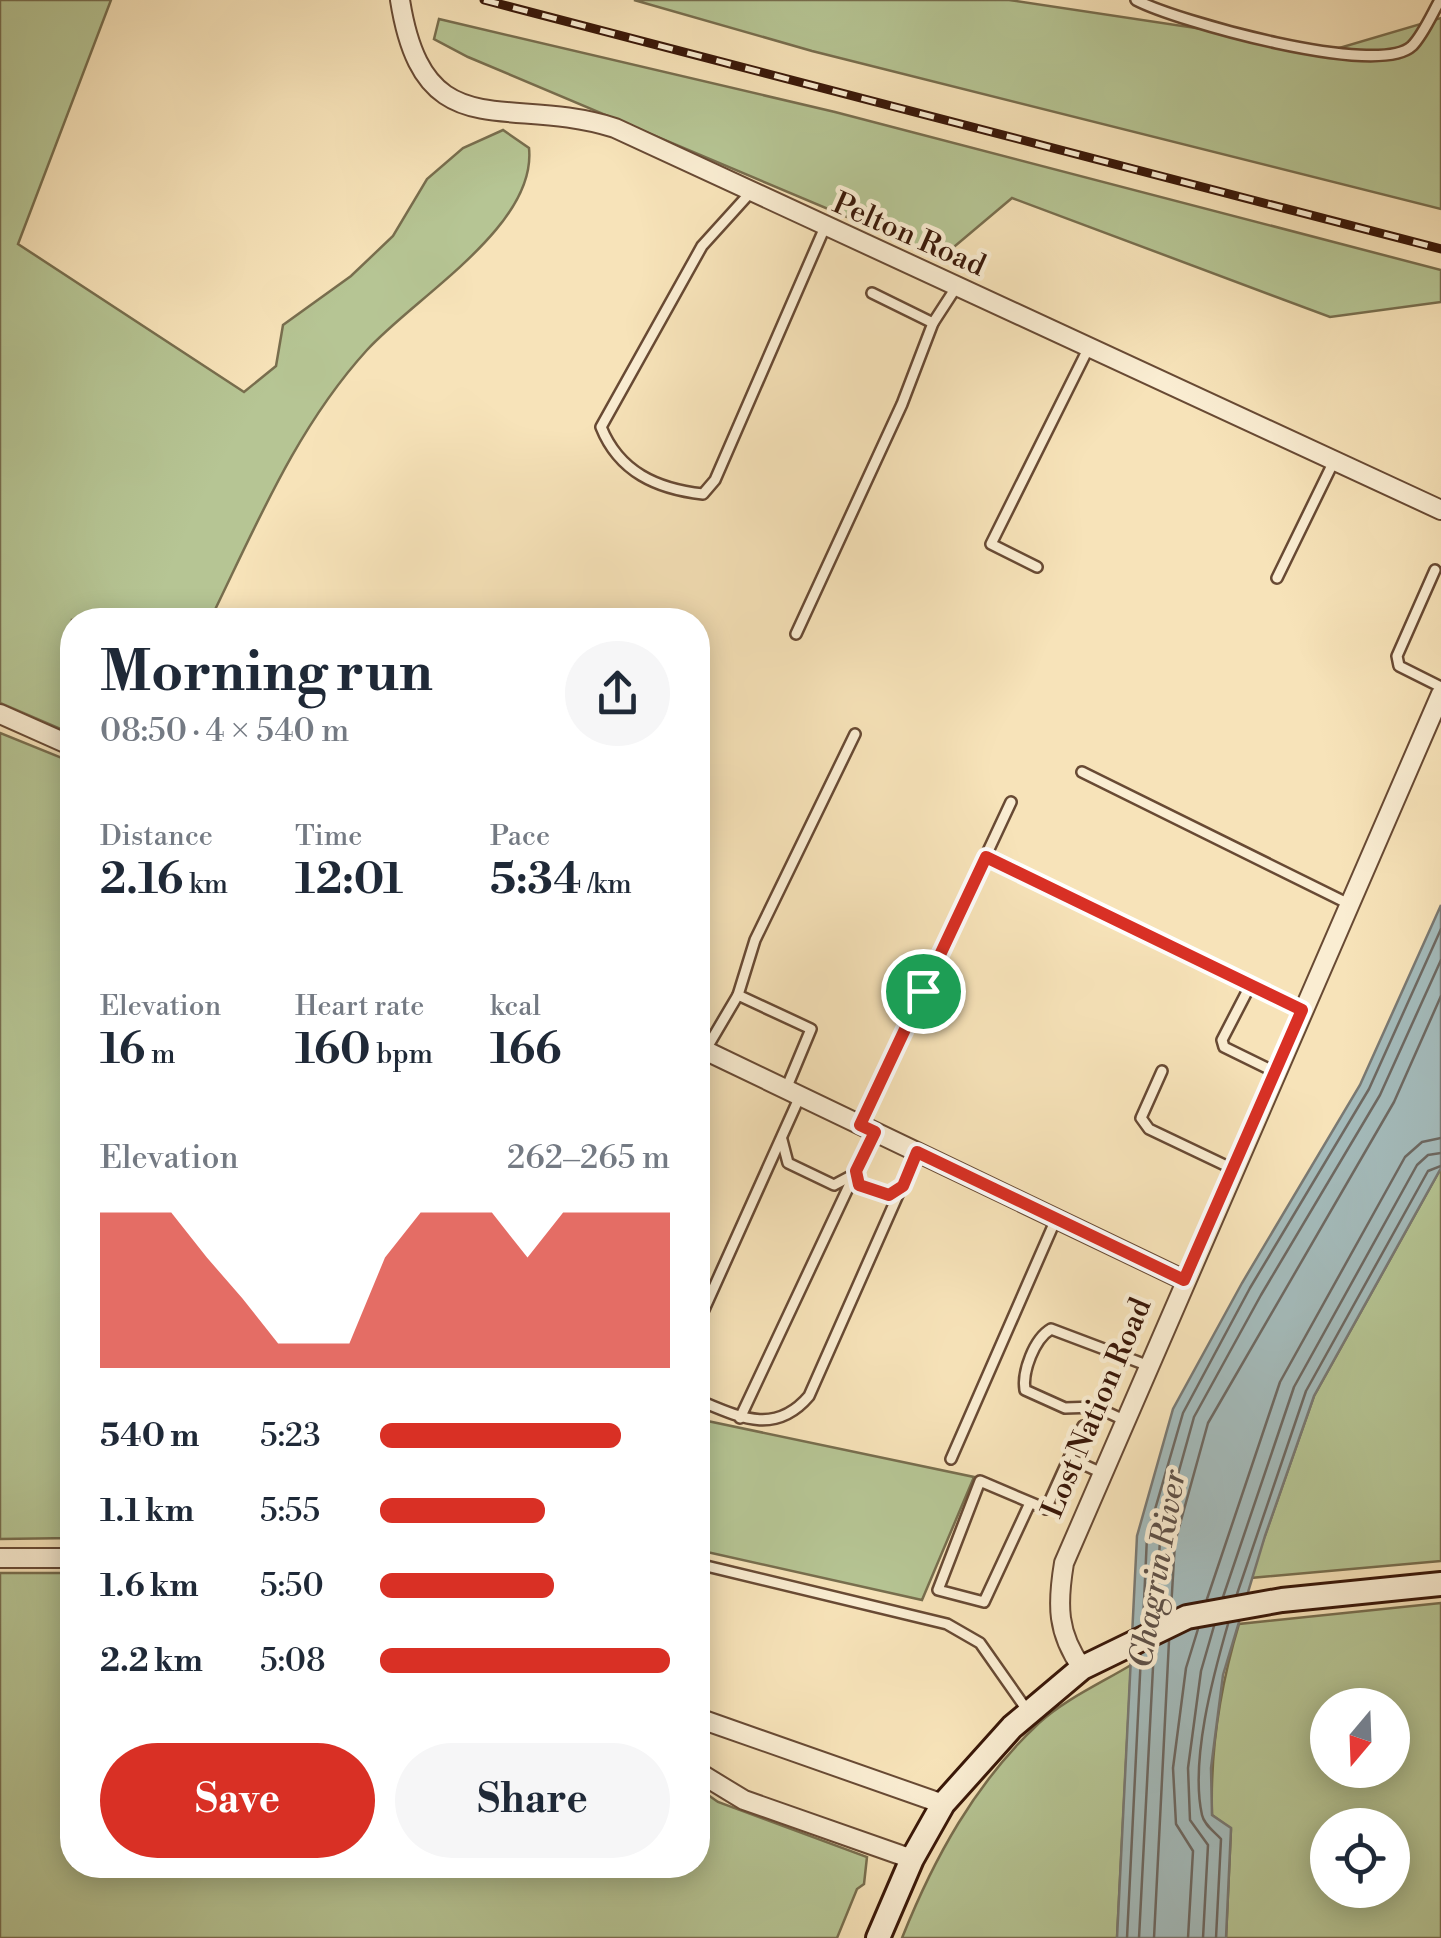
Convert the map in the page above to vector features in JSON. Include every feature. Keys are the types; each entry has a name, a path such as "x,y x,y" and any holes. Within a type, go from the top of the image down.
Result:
{"street":[{"name":"Pelton Road","path":"400,0 411,53 436,91 486,110 564,114 615,128 1441,510"},
{"name":"Lost Nation Road","path":"1082,1668 1061,1630 1057,1602 1064,1563 1441,691"},
{"path":"0,714 60,741"},
{"path":"710,1053 1184,1280"},
{"path":"0,1558 60,1558"},
{"path":"878,1938 912,1858 944,1804 1028,1712 1082,1668 1187,1617 1282,1600 1441,1584"},
{"path":"710,1722 944,1804"},
{"path":"710,1779 744,1800 912,1858"}],"lane":[{"path":"1136,0 1163,14 1311,51 1393,55 1411,47 1440,0"},
{"path":"750,193 702,246 601,427 612,453 638,476 672,491 703,494 715,480 825,227"},
{"path":"796,634 878,457 933,323 956,286"},
{"path":"872,294 933,323"},
{"path":"1037,567 991,544 1089,347"},
{"path":"1277,578 1334,460"},
{"path":"1435,570 1397,656 1399,666 1441,691"},
{"path":"710,1037 738,995 755,940 854,734"},
{"path":"1082,772 1349,904"},
{"path":"740,1418 856,1171 868,1129 1011,802"},
{"path":"986,857 1302,1010"},
{"path":"1251,984 1222,1040 1224,1047 1276,1072"},
{"path":"710,1295 782,1136 811,1029 738,995"},
{"path":"1162,1072 1141,1118 1149,1129 1233,1170"},
{"path":"782,1136 788,1163 834,1185 856,1171"},
{"path":"710,1405 740,1418 785,1419 809,1396 917,1152"},
{"path":"856,1171 859,1185 880,1194 889,1195 903,1186"},
{"path":"951,1459 1056,1219"},
{"path":"1126,1420 1096,1406 1065,1408 1025,1390 1023,1377 1043,1334 1051,1329 1148,1366"},
{"path":"1030,1503 984,1602 938,1590 980,1481 1046,1509 1083,1426"},
{"path":"1069,1458 1102,1473"},
{"path":"710,1567 932,1618 958,1629 980,1643 1028,1712"}],"green space":[{"path":"0,0 111,0 18,244 244,392 276,366 283,325 351,276 393,236 427,179 463,148 503,130 529,148 526,177 514,205 494,232 367,350 319,412 279,479 216,608 60,608 60,729 0,703"},
{"path":"634,0 1009,0 1336,49 1441,18 1441,209 812,51"},
{"path":"439,19 835,112 1441,270 1441,302 1330,317 1012,198 942,257 468,57 434,39"},
{"path":"0,733 60,757 60,1538 0,1539"},
{"path":"1441,1168 1441,1561 1250,1578 1314,1396"},
{"path":"710,1422 974,1477 922,1600 710,1553"},
{"path":"0,1573 60,1573 60,1878 710,1878 710,1796 867,1857 864,1884 857,1889 837,1938 0,1938"},
{"path":"1441,1603 1441,1938 1226,1938 1231,1829 1212,1815 1215,1742 1226,1671 1239,1624"},
{"path":"1131,1665 1117,1938 902,1938 943,1851 995,1771 1049,1715"}],"water":[{"name":"Chagrin River","path":"1441,905 1441,1168 1314,1396 1265,1536 1223,1675 1211,1768 1212,1815 1231,1828 1226,1938 1117,1938 1137,1536 1173,1409 1242,1283 1360,1085"}],"railway":[{"path":"484,0 1441,249"}],"route":[{"path":"986,857 1302,1010 1184,1280 917,1152 903,1186 889,1195 859,1185 856,1171 875,1132 860,1125 923,991 986,857"}]}
